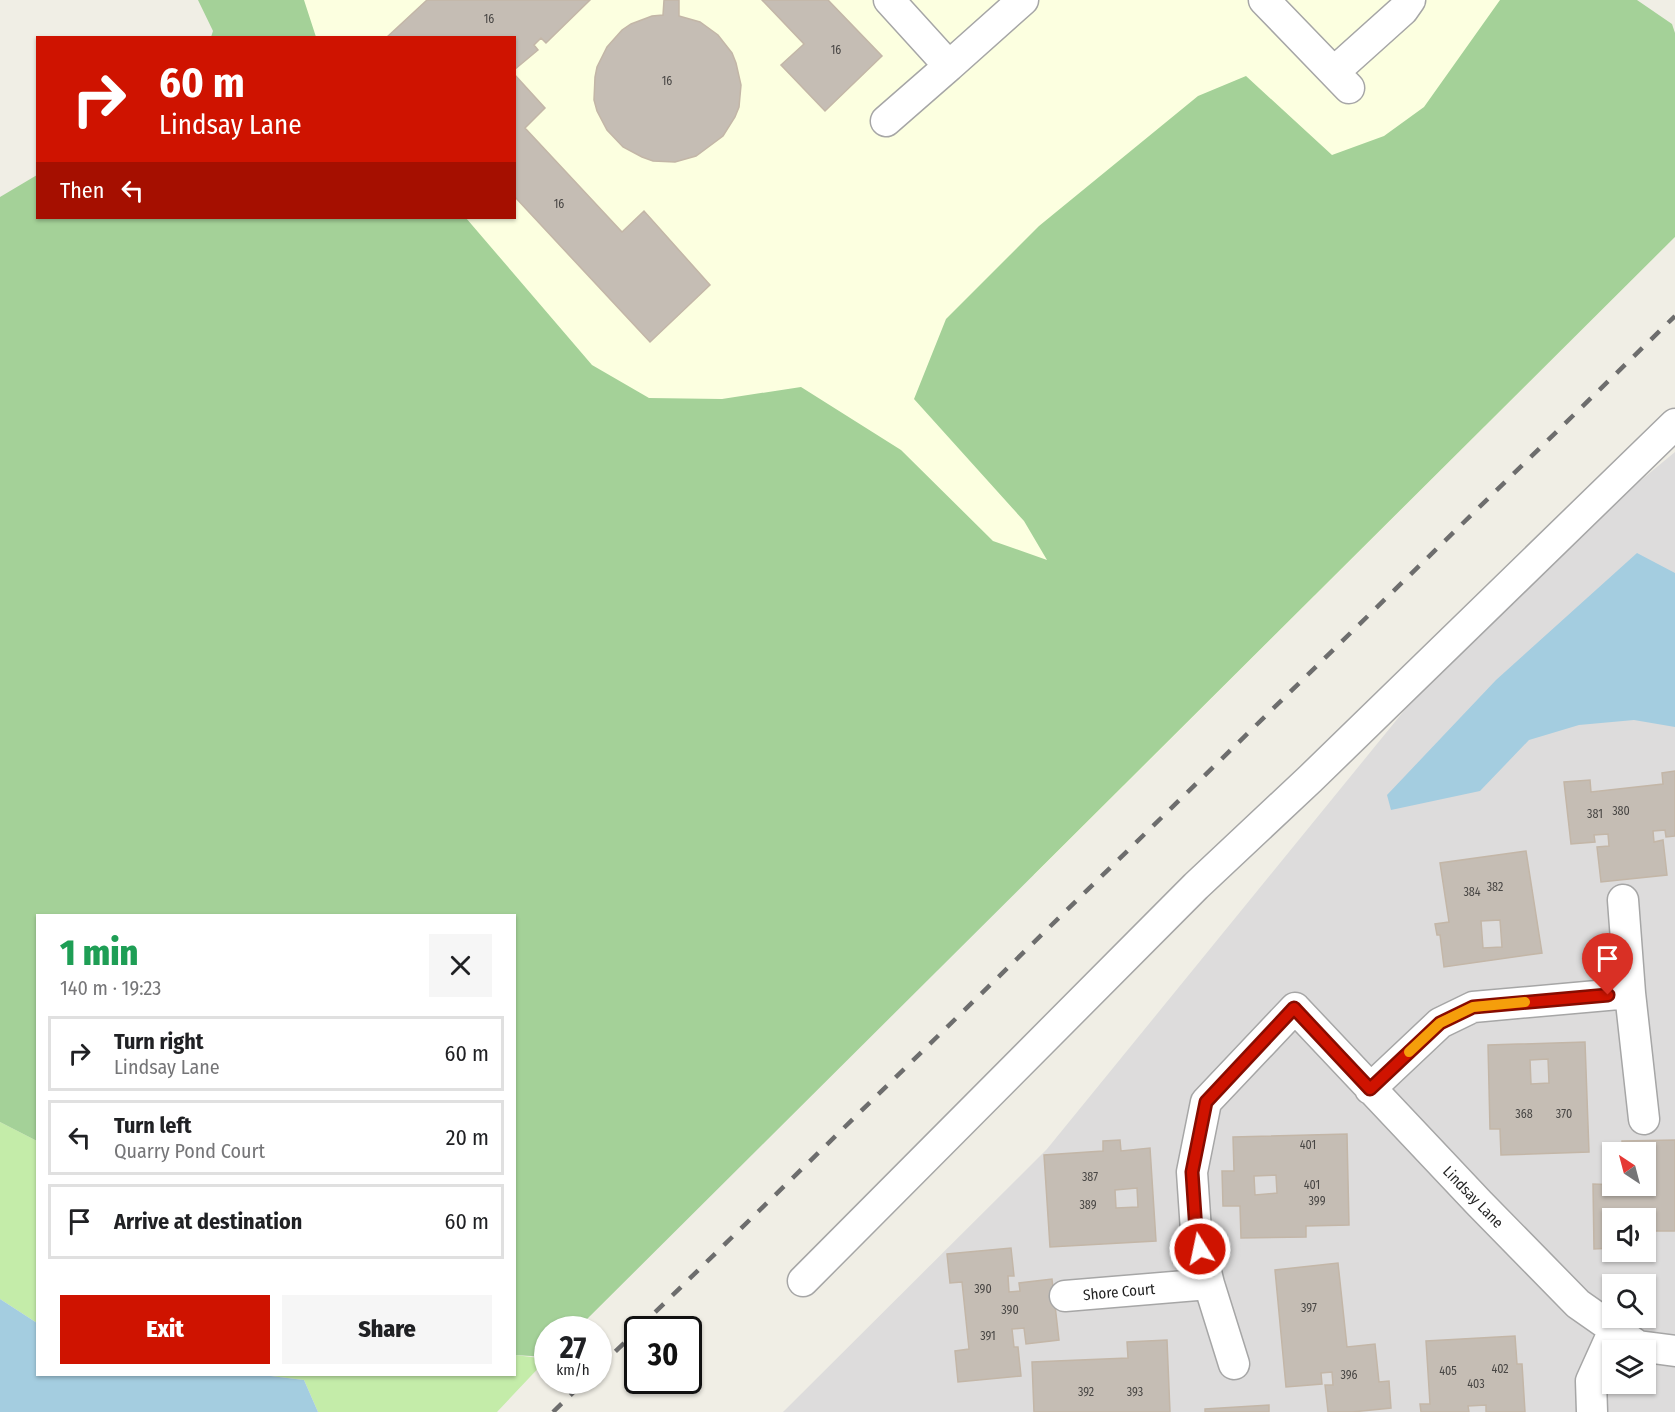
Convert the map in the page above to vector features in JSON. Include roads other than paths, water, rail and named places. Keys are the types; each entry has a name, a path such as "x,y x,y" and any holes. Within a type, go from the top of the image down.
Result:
{"street":[{"path":"889,0 949,66"},
{"path":"886,121 1023,0"},
{"path":"1276,4 1341,80 1410,0"},
{"path":"803,1281 1196,886 1319,771 1675,424"},
{"path":"1623,900 1630,993 1644,1119"},
{"path":"1370,1089 1440,1023 1473,1007 1630,993"},
{"name":"Lindsay Lane","path":"1209,1284 1196,1231 1192,1172 1206,1102 1294,1008 1578,1304 1638,1346 1675,1351"},
{"path":"1209,1284 1234,1364"},
{"name":"Shore Court","path":"1065,1296 1209,1284"},
{"path":"1592,1412 1591,1381 1614,1330"}],"water":[{"path":"1637,553 1675,573 1675,727 1634,720 1579,725 1529,740 1480,791 1391,810 1387,795 1496,680"},
{"path":"0,1299 36,1322 36,1376 271,1376 304,1380 318,1412 0,1412"}],"railway":[{"path":"651,1316 1675,316"},
{"path":"612,1355 624,1343"},
{"path":"553,1412 572,1394"}]}
